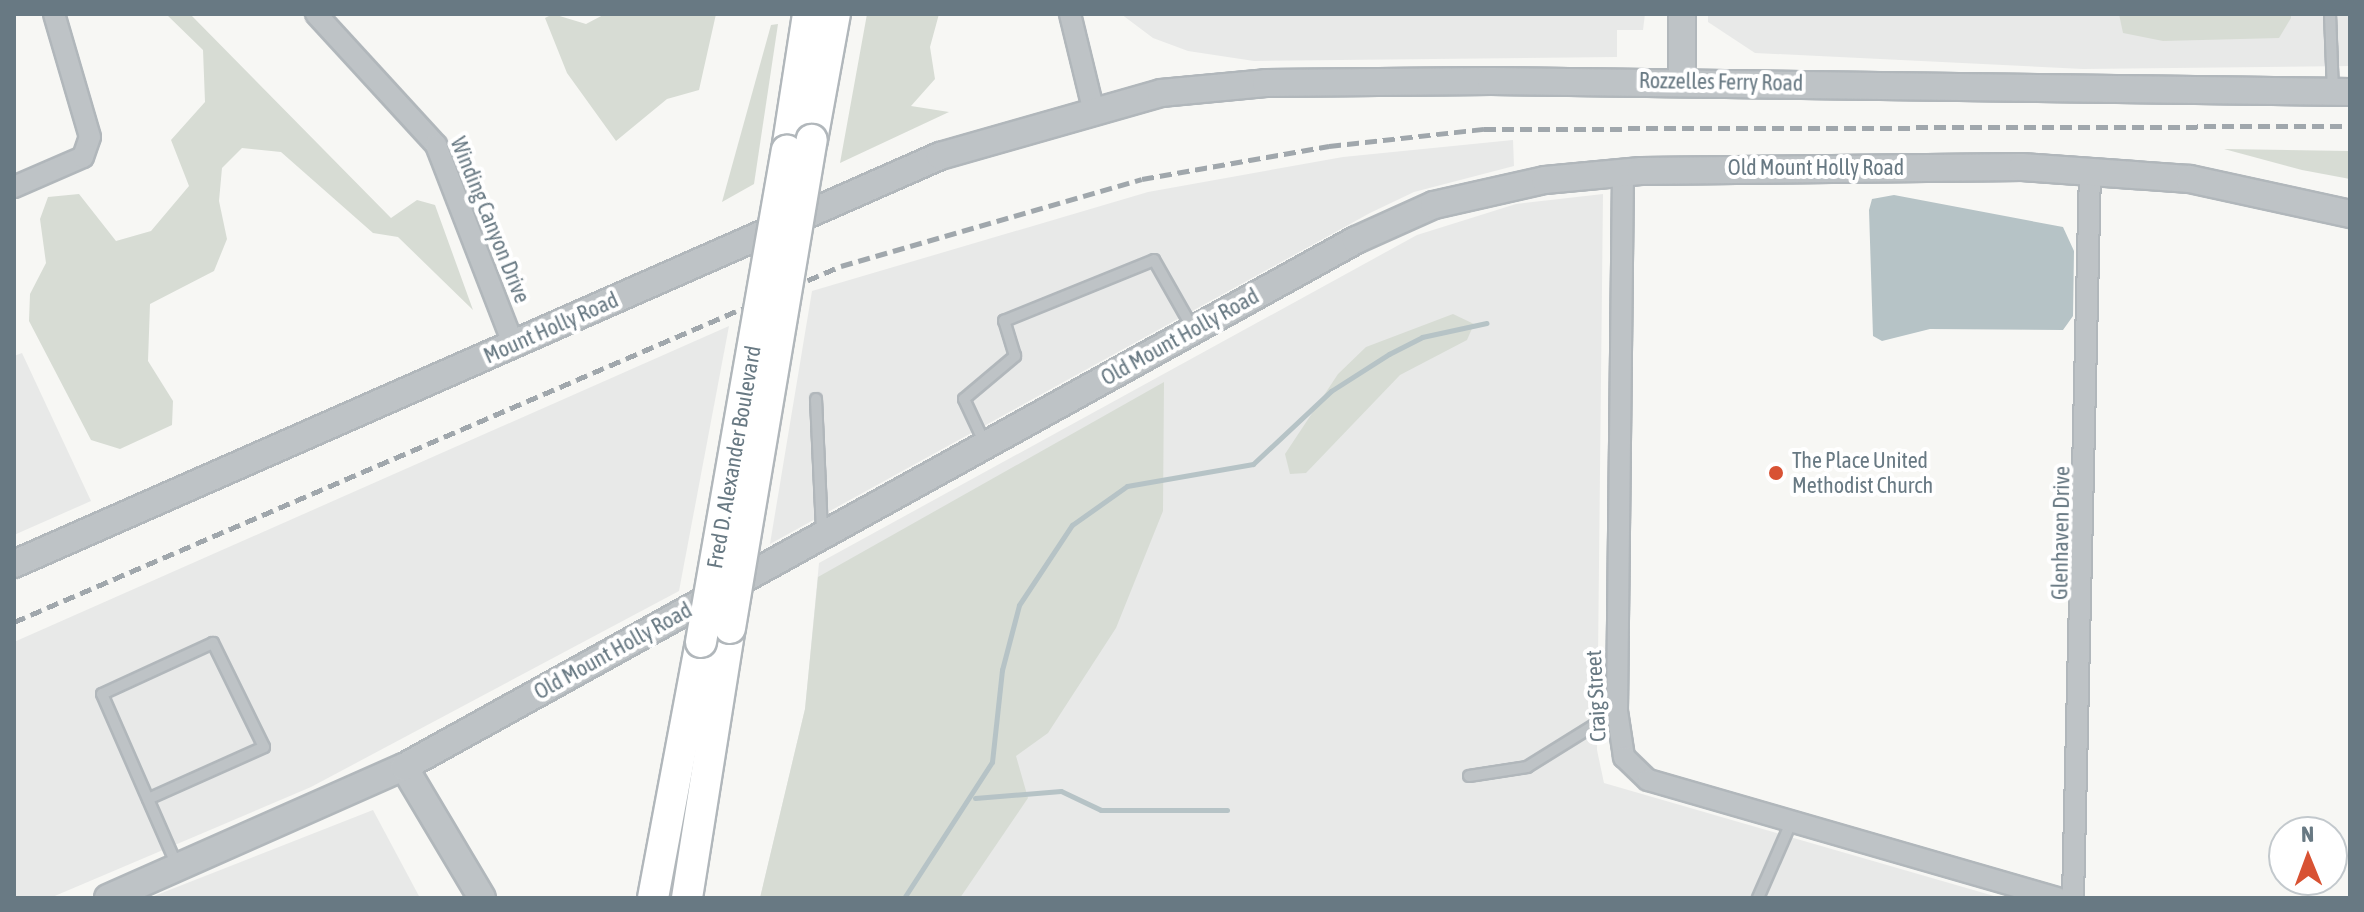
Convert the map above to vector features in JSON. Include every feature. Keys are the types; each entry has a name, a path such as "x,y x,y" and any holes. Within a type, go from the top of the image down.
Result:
{"main road":[{"name":"Fred D. Alexander Boulevard","path":"687,898 730,628 800,145 808,14"},
{"name":"Fred D. Alexander Boulevard","path":"653,898 800,145 835,14"}],"street":[{"path":"14,187 83,157 90,137 54,14"},
{"name":"Winding Canyon Drive","path":"316,14 436,145 513,344"},
{"path":"1070,14 1093,108"},
{"path":"1682,14 1682,81"},
{"name":"Rozzelles Ferry Road","path":"1093,108 1235,84 1682,81 2342,92"},
{"name":"Mount Holly Road","path":"14,564 940,156 1093,108"},
{"name":"Old Mount Holly Road","path":"108,898 404,767 1193,329 1434,205 1545,180 1623,173 2090,169 2190,179 2350,214"},
{"name":"Glenhaven Drive","path":"2073,898 2090,169"},
{"name":"Craig Street","path":"1623,173 1617,711 1624,757 1648,780 2058,898"},
{"path":"404,767 482,898"}],"lane":[{"path":"2330,14 2342,92"},
{"path":"986,446 964,399 1015,356 1004,321 1154,260 1193,329"},
{"path":"816,399 823,534"},
{"path":"148,799 264,747 213,643 102,694 178,869"},
{"path":"1469,776 1527,767 1617,711"},
{"path":"1758,898 1791,823"}],"shaded area":[{"path":"166,14 190,14 391,218 417,200 435,205 473,310 398,237 373,233 281,152 242,148 222,168 219,201 227,239 214,271 150,304 148,361 173,401 172,425 120,449 91,440 29,321 30,294 46,263 40,219 48,197 79,194 116,241 151,231 189,186 171,140 205,102 203,50"},
{"path":"553,14 586,24 605,14 716,14 699,90 667,99 616,141 567,73 545,18"},
{"path":"867,14 939,14 930,47 935,79 911,106 949,112 840,163"},
{"path":"1121,14 1645,14 1643,30 1617,30 1617,57 1254,61 1188,51 1153,38"},
{"path":"1708,14 2350,14 2350,66 2083,69 1755,53 1708,22"},
{"path":"2119,14 2291,14 2291,18 2279,38 2163,41 2123,33"},
{"path":"778,24 754,184 722,202 771,25"},
{"path":"1513,140 1514,166 1414,192 1370,213 770,544 812,291 1148,192 1343,157"},
{"path":"2224,149 2350,151 2350,179 2302,170"},
{"path":"1603,194 1597,750 1604,783 2001,898 760,898 805,709 819,563 1417,235 1516,204"},
{"path":"1894,195 2063,227 2074,251 2073,316 2063,330 1930,329 1882,341 1873,336 1869,210 1872,199"},
{"path":"1453,314 1474,324 1467,340 1400,375 1306,473 1290,474 1285,454 1338,374 1366,347"},
{"path":"729,326 679,591 311,787 50,898 14,898 14,642"},
{"path":"22,353 91,501 14,535 14,356"},
{"path":"1164,382 1163,511 1116,628 1048,733 1016,756 1028,798 960,898 760,898 805,709 818,577"},
{"path":"373,810 420,898 149,898"}],"waterway":[{"path":"904,898 992,762 1002,670 1019,605 1072,525 1127,486 1253,464 1331,391 1389,354 1422,337 1486,323"},
{"path":"975,798 1061,791 1101,810 1227,810"}],"railway":[{"path":"14,622 841,266 1142,179 1329,146 1484,129 2350,126"}],"place":[{"name":"The Place United Methodist Church","path":"1776,473"}]}
